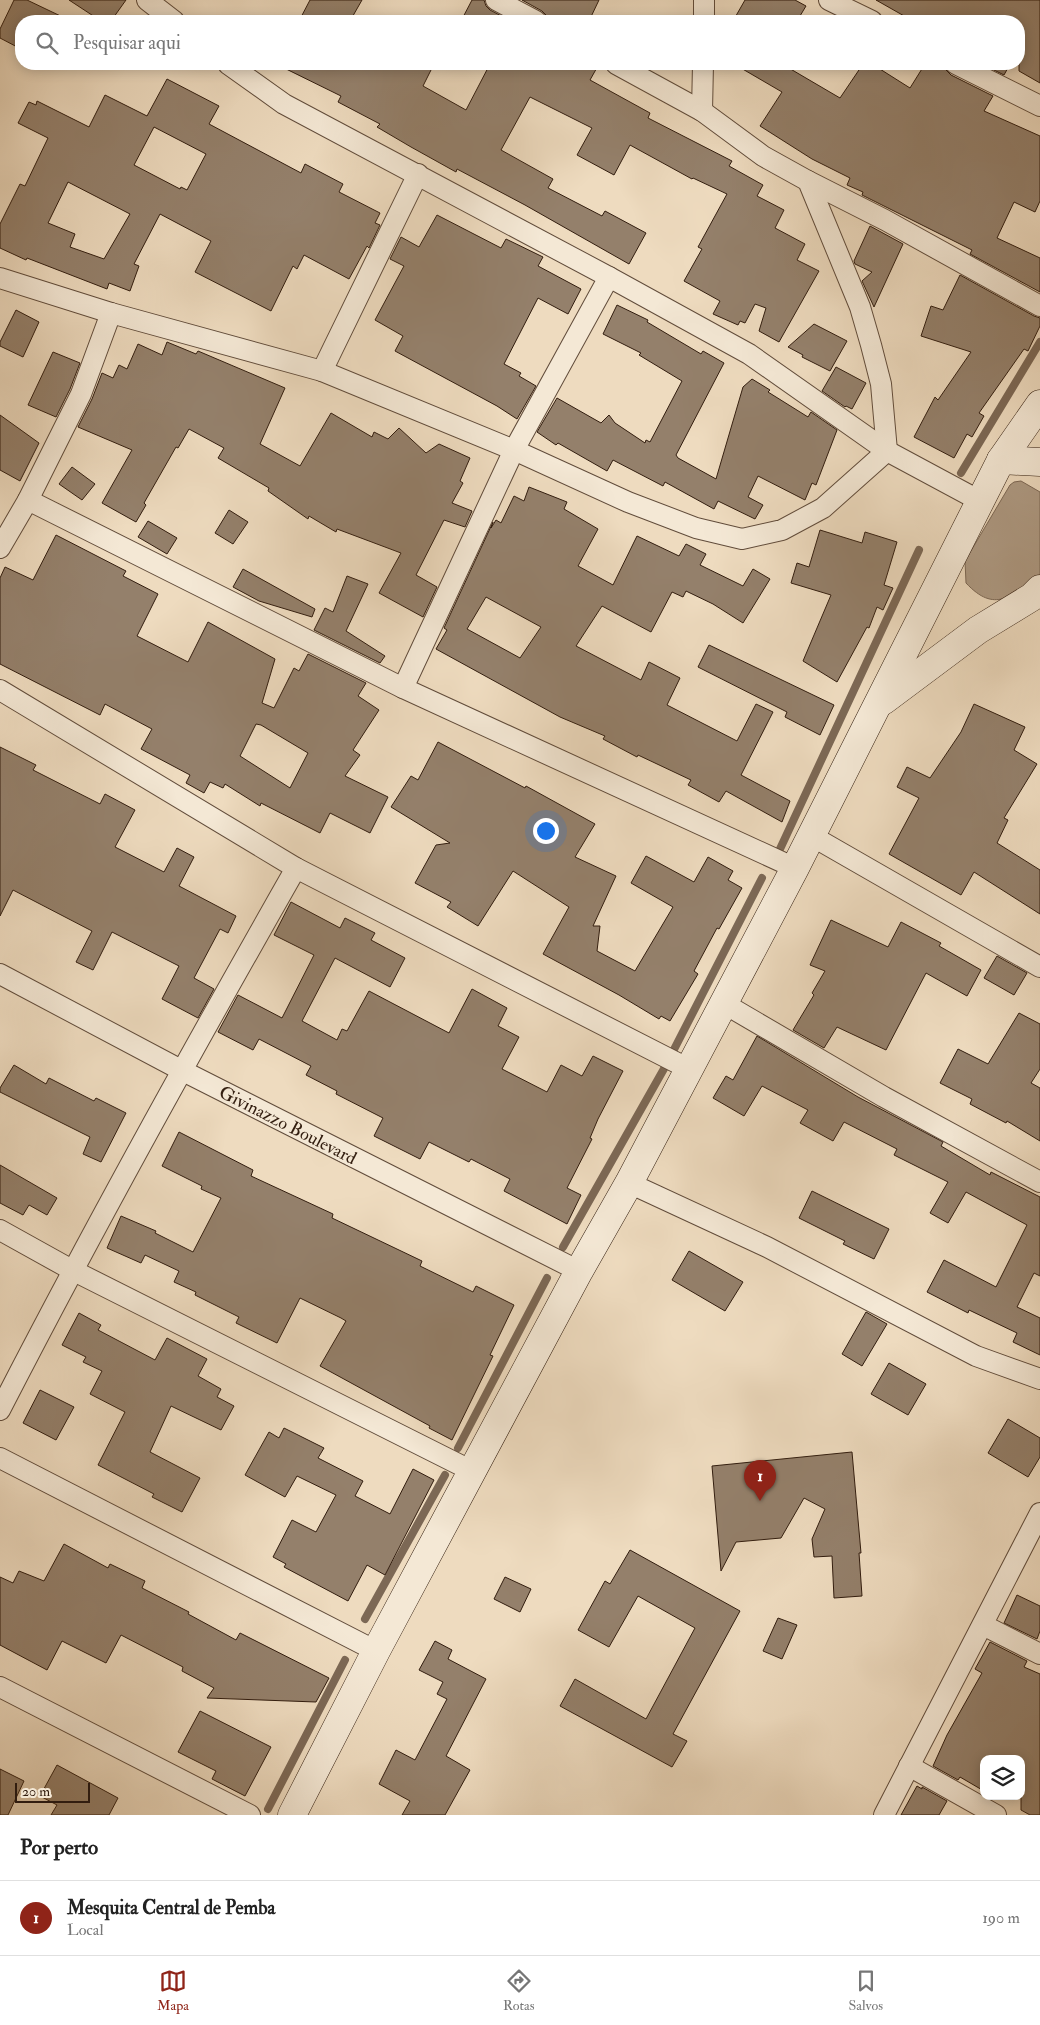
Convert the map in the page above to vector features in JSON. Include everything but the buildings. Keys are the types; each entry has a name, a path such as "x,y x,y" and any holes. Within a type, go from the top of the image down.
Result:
{"street":[{"path":"147,0 166,15"},
{"path":"496,0 525,15"},
{"path":"704,0 704,15"},
{"path":"830,0 860,15"},
{"path":"236,70 284,104 418,174 749,354 887,451 980,501"},
{"path":"627,70 702,111 762,156 808,182 885,220 1040,306"},
{"path":"702,111 703,70"},
{"path":"968,70 1040,106"},
{"path":"322,371 418,174"},
{"path":"808,182 860,307 871,344 882,384 887,451"},
{"path":"403,688 514,450 609,277"},
{"path":"0,278 111,313 322,371 514,450 628,502 696,528 742,540 782,530 823,508 887,451"},
{"path":"0,548 6,523 28,500 81,394 111,313"},
{"path":"292,1815 376,1651 579,1271 629,1184 795,868 1001,460 1040,404"},
{"path":"1001,460 1040,462"},
{"path":"28,500 403,688 795,868"},
{"path":"878,705 978,630 1038,596"},
{"path":"0,690 296,868 689,1069"},
{"path":"810,835 1040,967"},
{"path":"0,1410 72,1270 181,1070 296,868"},
{"name":"Givinazzo Boulevard","path":"0,974 181,1070 579,1271"},
{"path":"723,1003 884,1097 1040,1182"},
{"path":"629,1184 767,1247 976,1356 1040,1380"},
{"path":"0,1230 72,1270 472,1471"},
{"path":"0,1458 376,1651"},
{"path":"884,1815 1040,1513"},
{"path":"982,1626 1040,1654"},
{"path":"0,1688 250,1815"},
{"path":"909,1766 996,1815"}],"shaded area":[{"path":"1021,481 1040,492 1040,576 1003,599 986,598 966,583 965,561 1010,485"}],"waterway":[{"path":"961,473 1040,342"},
{"path":"780,849 919,550"},
{"path":"563,1247 665,1067 762,878"},
{"path":"458,1448 547,1278"},
{"path":"365,1619 445,1475"},
{"path":"268,1809 345,1660"}],"place":[{"name":"Mesquita Central de Pemba","path":"760,1501"}]}
